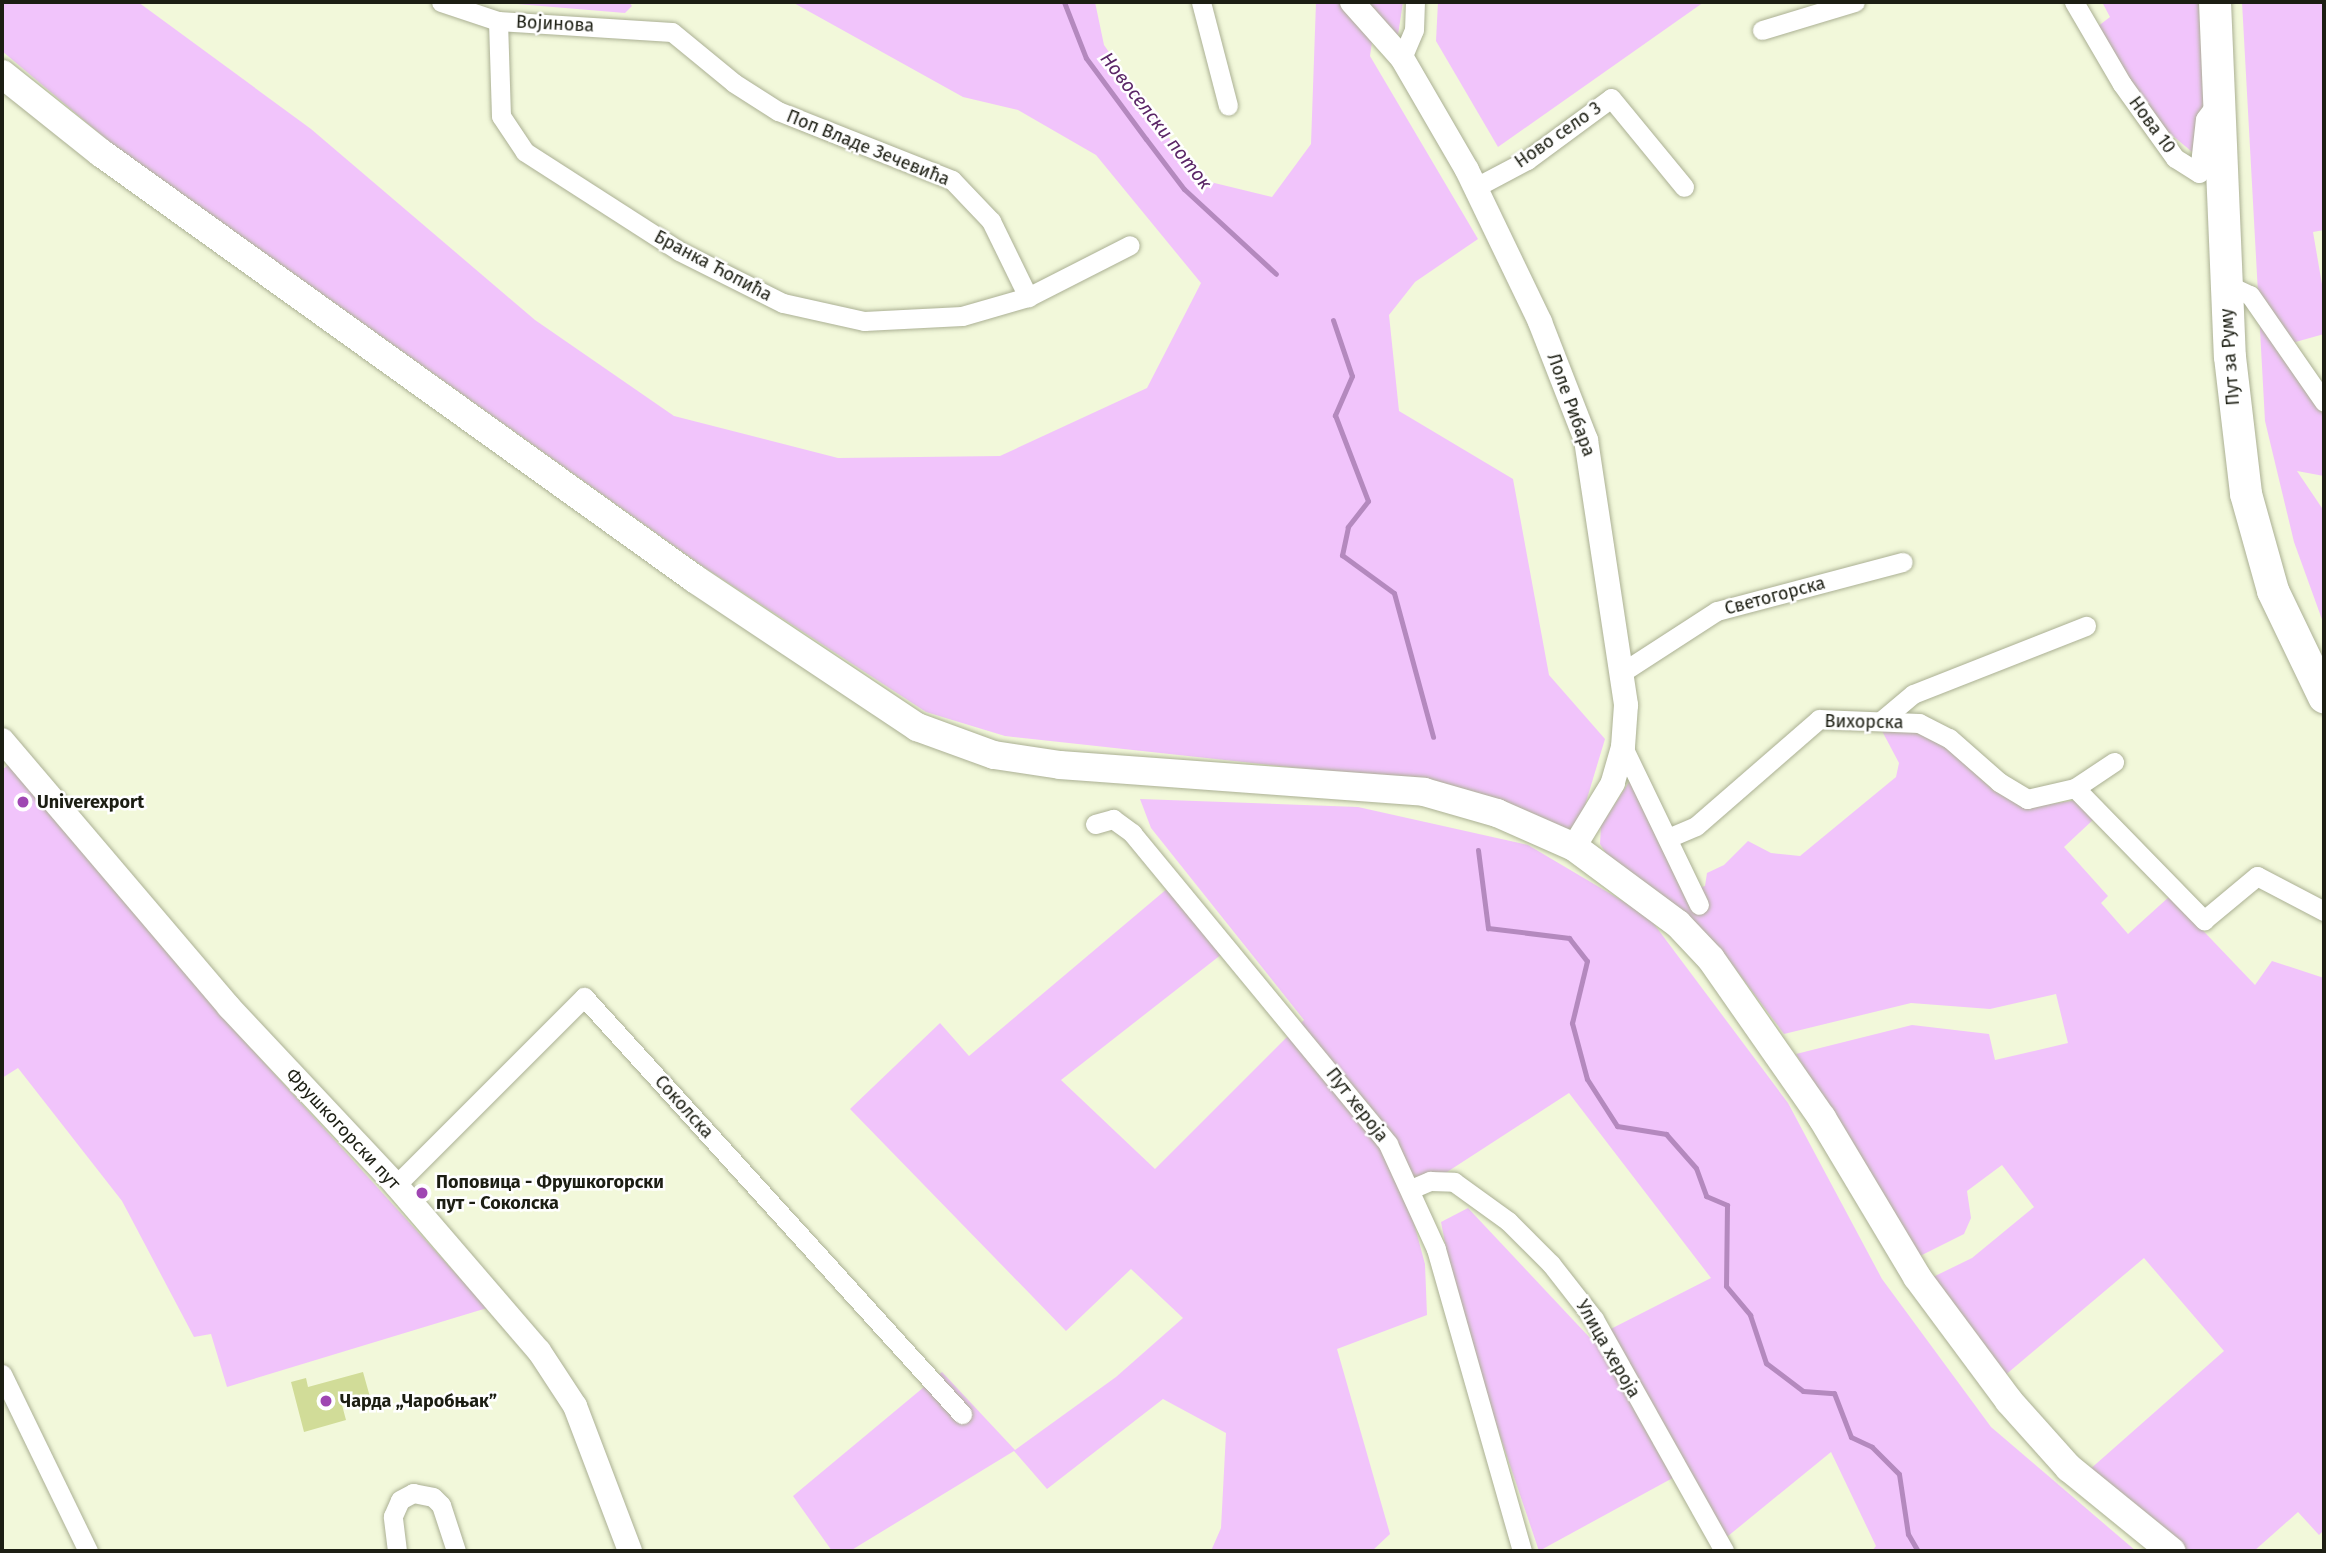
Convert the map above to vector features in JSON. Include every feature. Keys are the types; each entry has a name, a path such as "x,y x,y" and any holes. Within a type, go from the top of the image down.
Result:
{"main road":[{"name":"Пут за Руму","path":"2215,2 2234,413 2259,551 2278,602 2324,697"},
{"path":"2,74 101,153 695,579 917,727 994,755 1060,765 1424,792 1497,813 1574,847 1678,924 1711,959 1822,1118 1917,1277 2009,1401 2069,1468 2171,1551"}],"street":[{"name":"Војинова","path":"441,2 498,21 671,32"},
{"path":"1201,2 1228,106"},
{"name":"Лоле Рибара","path":"1352,2 1402,58 1476,187 1541,322 1586,440 1620,673 1623,747 1604,803 1574,847"},
{"path":"1402,58 1414,30 1415,2"},
{"path":"1762,30 1855,2"},
{"name":"Нова 10","path":"2074,2 2122,83 2175,158 2199,173 2205,120 2221,102"},
{"name":"Бранка Ћопића","path":"498,21 497,93 515,142 679,251 740,284 783,303 864,321 962,316 1028,297 1130,245"},
{"name":"Поп Владе Зечевића","path":"671,32 778,111 952,180 990,221 1028,297"},
{"name":"Ново село 3","path":"1476,187 1527,160 1611,98 1684,187"},
{"path":"2226,284 2250,295 2324,402"},
{"name":"Светогорска","path":"1620,673 1717,611 1903,562"},
{"path":"1882,720 1913,694 2086,626"},
{"name":"Вихорска","path":"1668,838 1712,814 1806,726 1819,719 1919,723 1948,738 1999,782 2027,799 2075,788 2114,762"},
{"name":"Фрушкогорски пут","path":"2,740 229,1007 396,1185 563,1384 630,1551"},
{"path":"1623,747 1699,905"},
{"path":"2075,788 2204,920 2257,876 2324,911"},
{"name":"Пут хероја","path":"1095,824 1114,819 1132,833 1388,1144 1411,1189 1436,1249 1521,1551"},
{"name":"Соколска","path":"396,1185 584,997 962,1414"},
{"name":"Улица хероја","path":"1411,1189 1430,1181 1454,1182 1508,1221 1551,1264 1594,1319 1724,1551"},
{"path":"2,1374 88,1551"},
{"path":"397,1551 393,1516 400,1500 413,1493 433,1497 441,1505 456,1551"}],"shaded area":[{"path":"2,2 138,2 311,129 535,320 674,416 838,458 1000,456 1147,388 1201,283 1096,155 1018,110 963,97 792,2 1095,2 1104,45 1198,179 1272,197 1311,144 1316,2 1340,2 1372,42 1370,56 1478,239 1415,282 1389,315 1399,411 1513,479 1549,675 1605,739 1583,812 1571,831 1408,780 1005,736 926,712 704,567 111,143 2,51"},
{"path":"493,2 629,2 632,6 625,13"},
{"path":"1365,2 1403,2 1398,35 1375,14"},
{"path":"1438,2 1704,2 1498,147 1436,41"},
{"path":"2102,2 2211,2 2203,161 2167,131 2130,81 2097,27 2110,17"},
{"path":"2242,2 2324,2 2324,230 2313,232 2324,296 2324,334 2292,343 2304,387 2324,416 2324,476 2297,471 2324,511 2324,625 2294,542 2265,421"},
{"path":"1881,729 1917,731 1944,745 1993,790 2025,808 2077,800 2095,818 2064,847 2108,896 2101,903 2128,934 2170,896 2255,985 2272,961 2324,978 2324,1530 2319,1535 2298,1512 2254,1551 2186,1551 2088,1471 2224,1351 2144,1258 2003,1377 1931,1278 1972,1258 2034,1207 2002,1165 1967,1191 1971,1218 1964,1234 1918,1257 1796,1054 1912,1025 1989,1034 1995,1060 2068,1043 2056,994 1990,1009 1911,1003 1784,1034 1723,952 1611,861 1600,844 1601,826 1631,779 1689,891 1705,886 1707,873 1724,865 1748,841 1771,853 1800,856 1896,777 1899,763"},
{"path":"8,765 218,1012 487,1308 227,1387 211,1334 194,1337 122,1201 18,1068 2,1078 2,770"},
{"path":"1140,799 1358,807 1528,845 1648,916 1788,1103 1882,1279 1991,1427 2136,1551 1872,1551 1876,1546 1831,1452 1717,1545 1680,1474 1539,1551 1458,1311 1441,1222 1468,1208 1591,1339 1711,1278 1569,1093 1407,1198 1425,1264 1427,1315 1337,1349 1390,1534 1372,1551 1211,1551 1221,1528 1226,1433 1163,1399 1047,1489 1014,1451 850,1551 832,1551 793,1496 942,1372 1015,1450 1116,1377 1183,1318 1131,1269 1066,1331 850,1109 940,1023 969,1056 1168,888 1222,954 1061,1080 1155,1169 1304,1020 1151,828"}],"building":[{"name":"Чарда „Чаробњак”","path":"363,1372 370,1397 342,1405 346,1420 304,1432 291,1382 306,1378 308,1387"}],"waterway":[{"name":"Новоселски поток","path":"1064,2 1086,58 1184,189 1276,274"},
{"name":"Новоселски поток","path":"1333,320 1352,376 1335,415 1368,501 1348,527 1342,555 1394,593 1433,737"},
{"name":"Новоселски поток","path":"1478,850 1488,928 1569,938 1587,961 1572,1023 1587,1079 1617,1126 1666,1134 1696,1168 1706,1196 1727,1205 1726,1286 1750,1315 1766,1363 1803,1391 1834,1393 1851,1437 1872,1447 1899,1474 1908,1534 1918,1551"}],"place":[{"name":"Univerexport","path":"23,802"},
{"name":"Поповица - Фрушкогорски пут - Соколска","path":"422,1193"},
{"name":"Чарда „Чаробњак”","path":"326,1401"}]}
